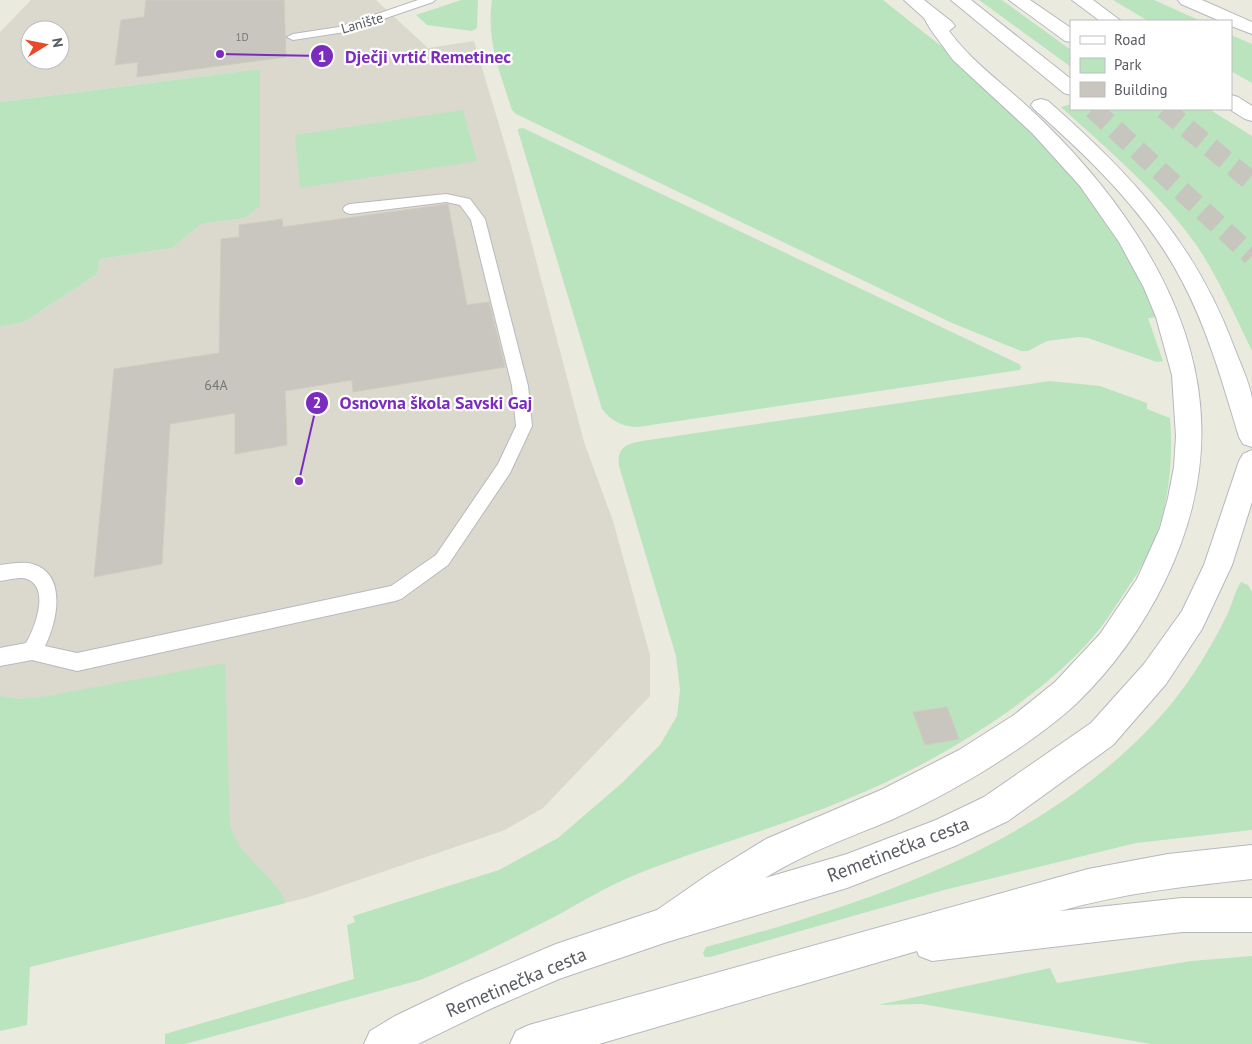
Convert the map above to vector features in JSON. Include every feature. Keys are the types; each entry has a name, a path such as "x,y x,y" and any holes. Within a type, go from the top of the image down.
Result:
{"main road":[{"path":"913,0 1049,112 1096,158 1155,223 1175,250 1196,287 1215,330 1252,437"},
{"path":"960,0 1070,88"},
{"path":"1018,0 1070,36"},
{"path":"1081,0 1111,20"},
{"path":"1187,0 1232,20"},
{"path":"666,924 724,883 781,850 895,801 945,776 1043,712 1081,677 1122,629 1156,572 1176,526 1186,480 1189,453 1189,425 1183,368 1170,318 1156,287 1122,227 1100,195 1045,134 964,60 938,28 932,15"},
{"path":"1232,20 1252,29"},
{"path":"1232,94 1252,104"},
{"path":"1232,102 1252,115"},
{"name":"Remetinečka cesta","path":"384,1044 408,1029 477,996 556,962 666,924 847,871 943,834 996,809 1102,734 1156,674 1192,620 1218,565 1252,461"},
{"path":"529,1044 1088,886 1168,871 1252,862"},
{"path":"853,951 1182,915 1252,915"}],"lane":[{"name":"Lanište","path":"293,37 341,30 429,0"},
{"path":"0,657 32,651 77,662 395,594 442,560 504,468 524,426 520,386 478,219 465,202 446,198 350,209"},
{"path":"0,573 29,571 41,577 47,590 48,604 44,629 32,651"}],"shaded area":[{"path":"31,0 376,0 428,48 474,41 511,165 584,442 613,521 650,655 650,696 543,808 505,830 309,897 32,966 0,963 0,327 24,322 97,274 100,259 172,248 201,224 244,218 260,69 0,102 0,32"}],"green space":[{"path":"461,0 478,0 477,28 472,31 427,25 416,15"},
{"path":"492,0 883,0 941,46 1007,104 1056,154 1106,219 1159,317 1148,318 1163,361 1157,362 1088,338 1079,337 1047,341 1028,351 1021,351 952,323 516,114 512,110 495,56 491,29"},
{"path":"979,0 1002,0 1070,49 1070,66"},
{"path":"1113,0 1154,0 1199,20 1146,20"},
{"path":"1232,35 1252,44 1252,83 1232,72"},
{"path":"260,69 260,206 244,218 201,224 172,248 100,259 97,274 24,322 0,327 0,102"},
{"path":"1070,104 1070,110 1211,110 1252,136 1252,351 1220,284 1183,227 1150,190 1061,107"},
{"path":"463,110 477,161 300,188 295,135"},
{"path":"523,128 1019,364 1020,370 638,427 627,426 618,422 609,417 602,409 518,131 518,129"},
{"path":"1050,381 1100,386 1147,403 1147,409 1170,418 1171,459 1168,487 1163,514 1152,546 1138,573 1100,629 1060,670 1004,715 941,754 877,786 819,810 637,874 506,942 420,980 185,1044 165,1044 165,1034 354,979 347,925 355,922 353,916 499,870 558,838 623,782 660,745 677,716 680,690 676,656 619,466 619,455 627,445 642,441"},
{"path":"1241,582 1248,585 1252,592 1252,830 1136,843 944,890 705,957 703,953 706,947 834,909 897,886 959,860 1018,829 1074,793 1126,751 1172,703 1208,651 1228,613"},
{"path":"225,663 230,826 235,838 249,858 273,883 286,903 30,967 27,1025 0,1031 0,696 17,699 41,697"},
{"path":"1252,956 1252,1044 1151,1044 922,1004 878,1005 1050,968 1057,983 1191,961"}],"building":[{"path":"146,0 284,0 286,57 137,77 138,62 115,65 121,20 144,17"},
{"path":"448,204 467,305 489,302 505,367 353,392 352,380 285,391 287,445 235,454 235,413 170,424 162,564 94,577 114,369 219,353 221,239 239,237 239,225 282,219 283,227"},
{"path":"947,707 959,739 925,745 913,712"}],"tunnel":[{"path":"1094,110 1252,256"},
{"path":"1165,110 1252,182"}],"place":[{"name":"Dječji vrtić Remetinec","path":"220,54"},
{"name":"Osnovna škola Savski Gaj","path":"299,481"}]}
